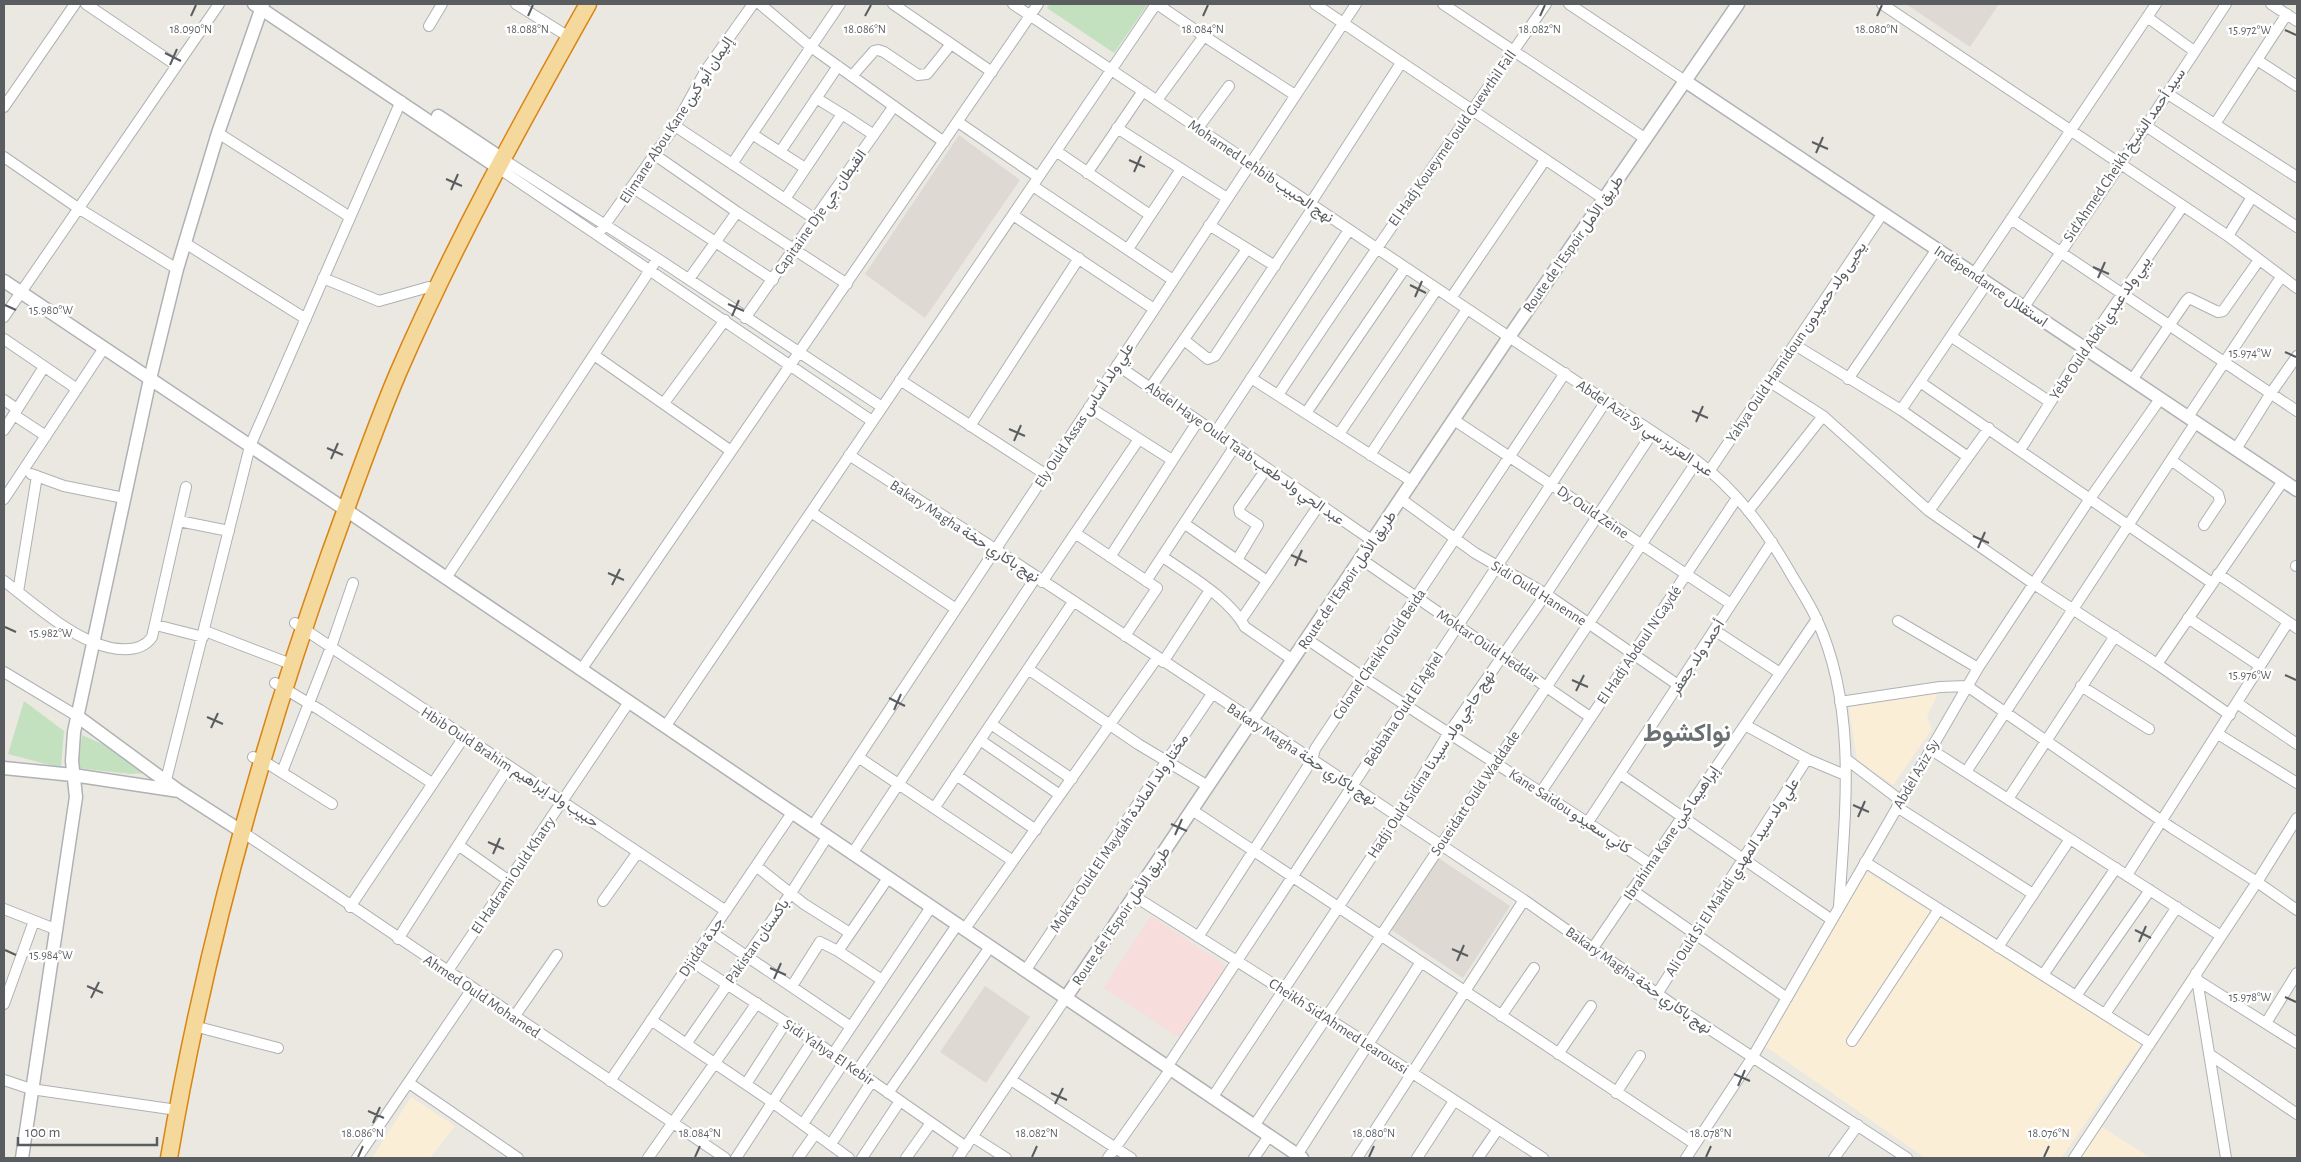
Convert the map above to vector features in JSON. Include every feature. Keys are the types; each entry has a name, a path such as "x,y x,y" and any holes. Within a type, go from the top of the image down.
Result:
{"highway":[{"path":"565,35 577,4"},
{"path":"169,1158 173,1109 202,947 279,685 299,625 392,369 429,287 565,35 588,4"},
{"path":"342,507 399,372 496,160"},
{"path":"160,1158 194,1026 236,828"}],"street":[{"path":"4,107 75,4"},
{"path":"86,4 176,65"},
{"path":"4,317 219,4"},
{"path":"429,26 442,4"},
{"path":"516,4 565,35"},
{"name":"Elimane Abou Kane إليمان أبو كين","path":"598,235 655,155 706,70 753,4"},
{"path":"760,4 811,47 944,142"},
{"path":"732,164 840,4"},
{"path":"892,4 992,72"},
{"name":"Mohamed Lehbib نهج الحبيب","path":"1014,4 1509,338"},
{"path":"581,670 1038,4"},
{"path":"665,727 1157,4 1295,95"},
{"path":"1315,4 1604,199"},
{"name":"Ely Ould Assas علي ولد أساس","path":"812,826 1356,4"},
{"path":"1443,4 1646,140"},
{"name":"El Hadj Koueymel ould Guewthil Fall","path":"1278,395 1376,247 1473,111 1546,4"},
{"path":"1569,4 1685,81"},
{"name":"Route de l’Espoir طريق الأمل","path":"958,1158 1509,338 1738,4"},
{"path":"1882,4 2228,236 2297,288"},
{"path":"1974,274 2156,4"},
{"name":"Sid'Ahmed Cheikh سيد أحمد الشيخ","path":"2024,307 2168,94 2226,4"},
{"path":"2271,4 2297,21"},
{"path":"262,5 401,101 605,225 882,407"},
{"path":"22,1158 76,797 72,745 77,716 150,379 177,269 218,133 262,5"},
{"path":"262,5 496,160 598,235 791,364 872,421"},
{"path":"2215,124 2287,14"},
{"path":"2147,17 2194,51"},
{"path":"1157,100 1204,36"},
{"path":"852,76 874,51 878,50 918,75 923,76 927,74 950,44"},
{"path":"2257,60 2297,86"},
{"path":"1184,340 1208,359 1215,356 1275,266 1401,63"},
{"path":"780,152 838,66"},
{"name":"Indépendance استقلال","path":"1685,81 2297,490"},
{"path":"1198,128 1229,86"},
{"path":"1088,172 1142,91"},
{"path":"2168,94 2297,177"},
{"path":"816,98 874,135"},
{"path":"166,780 250,446 401,101"},
{"name":"Capitaine Dje القبطان جي","path":"745,318 894,106"},
{"path":"784,199 842,114"},
{"path":"958,122 1035,181 1173,280"},
{"path":"674,126 816,219"},
{"path":"2146,126 2297,228"},
{"path":"1117,128 1227,198"},
{"path":"218,133 350,217"},
{"path":"752,134 806,168"},
{"path":"1056,151 1150,215"},
{"path":"655,155 737,212 847,284"},
{"path":"4,157 78,208 177,269"},
{"path":"1451,298 1545,160"},
{"path":"1128,249 1181,169"},
{"path":"632,187 717,241 773,280"},
{"path":"2228,236 2252,197"},
{"name":"Yebe Ould Abdi يبي ولد عبدي","path":"2020,450 2121,294 2183,206"},
{"path":"689,279 737,212"},
{"name":"Yahya Ould Hamidoun يحيى ولد حميدون","path":"1710,470 1883,213"},
{"path":"1013,214 1154,308"},
{"path":"2011,219 2297,411"},
{"path":"1209,225 1275,266"},
{"path":"1215,433 1349,230"},
{"path":"185,243 306,319"},
{"path":"1150,388 1247,249"},
{"path":"1848,379 1936,249"},
{"path":"970,426 1079,258"},
{"path":"446,578 658,259"},
{"path":"2132,380 2168,325 2190,298 2218,312 2223,311 2259,260"},
{"path":"1306,413 1405,268"},
{"path":"1966,772 2003,712 2074,610 2171,460 2225,362 2281,277"},
{"path":"324,278 379,301 429,287"},
{"path":"4,281 342,507 1299,1157 1421,962"},
{"path":"1901,410 1987,283"},
{"path":"1339,434 1437,289"},
{"path":"1370,454 1467,309"},
{"path":"664,403 725,320"},
{"path":"1952,337 2050,402"},
{"name":"Abdel Aziz Sy عبد العزيز سي","path":"1509,338 1710,470 1737,498 1772,542 1817,619 1829,652 1840,702 1846,759 1839,907"},
{"path":"4,339 77,389"},
{"path":"1795,345 1901,410 1968,457"},
{"path":"4,500 104,348"},
{"path":"594,355 731,451"},
{"path":"2236,449 2297,356"},
{"name":"Abdel Haye Ould Taab عبد الحي ولد طعب","path":"1117,365 1372,541"},
{"path":"4,430 44,367"},
{"name":"Colonel Cheikh Ould Beida","path":"1198,937 1312,760 1315,749 1417,598 1564,373"},
{"path":"1251,378 1412,482"},
{"path":"900,380 1045,474"},
{"path":"1770,382 1823,416 1929,511 2034,584 2157,664 2230,715"},
{"path":"1920,382 2212,583"},
{"name":"Abdel Aziz Sy","path":"1686,1158 1752,1058 1978,668 2089,500 2160,398"},
{"path":"4,400 46,436"},
{"name":"Bebbaha Ould El Aghel","path":"1108,1158 1169,1069 1292,876 1606,401"},
{"path":"1089,406 1172,460"},
{"path":"1748,511 1823,416"},
{"name":"Dy Ould Zeine","path":"1454,420 1731,604"},
{"path":"1110,557 1198,421"},
{"path":"1929,511 1989,428"},
{"name":"Hadji Ould Sidina نهج حاجي ولد سيدنا","path":"1212,1098 1398,817 1448,734 1546,594 1653,432"},
{"path":"852,854 1039,580 1075,533 1139,439"},
{"path":"1146,581 1235,446"},
{"name":"Bakary Magha نهج باكاري حخة","path":"849,455 995,549 1039,580 1524,900 1657,994 1906,1158"},
{"path":"2171,460 2220,497 2220,501 2204,525"},
{"name":"Soueidatt Ould Waddade","path":"1254,1126 1697,461"},
{"path":"1237,560 1258,528 1256,522 1240,513 1239,508 1267,468"},
{"path":"23,470 64,486 124,498"},
{"path":"18,592 37,476"},
{"path":"2157,664 2283,481"},
{"path":"4,581 93,643 134,650 141,648 148,644 156,625 186,488"},
{"name":"El Hadj Abdoul N'Gaydé","path":"1542,792 1737,498"},
{"name":"Sidi Ould Hanenne","path":"1401,499 1496,567 1546,594 1678,685"},
{"path":"1241,620 1319,505"},
{"path":"811,512 956,609"},
{"path":"179,521 230,531"},
{"path":"1185,524 1267,581"},
{"path":"1075,533 1157,588 1125,636"},
{"name":"أحمد ولد جعفر","path":"1588,822 1772,542"},
{"path":"1163,557 1210,590 1241,620 1245,627 1293,660"},
{"name":"Moktar Ould Heddar","path":"1360,559 1590,717"},
{"path":"2218,574 2297,628"},
{"path":"282,772 331,647 353,583"},
{"path":"857,1070 961,928 1036,830 1109,723 1160,660 1210,590"},
{"path":"935,807 1073,602"},
{"path":"2188,618 2260,666"},
{"name":"Ibrahima Kane إبراهيما كين","path":"1593,948 1817,619"},
{"path":"1898,621 1978,668"},
{"path":"2127,876 2288,622"},
{"path":"156,625 204,634 286,662"},
{"name":"Hbib Ould Brahim حبيب ولد إبراهيم","path":"299,625 464,737 726,910"},
{"path":"1714,630 1780,673"},
{"path":"2008,799 2115,636"},
{"name":"Kane Saidou كاني سعيدو","path":"1307,639 1448,734 1542,792 1650,864"},
{"path":"1028,669 1167,762 1208,786"},
{"path":"4,672 77,716 166,780 179,792 236,828"},
{"path":"279,685 309,702 432,783"},
{"path":"1840,702 1940,687 1967,686 2162,821 2297,910"},
{"path":"2081,686 2149,729"},
{"name":"Moktar Ould El Maydah مختار ولد المائدة","path":"1025,972 1212,694"},
{"name":"El Hadrami Ould Khatry","path":"447,972 629,702"},
{"path":"2237,703 2297,744"},
{"path":"991,724 1072,779"},
{"path":"1745,725 1808,759 1845,775"},
{"path":"2218,734 2297,783"},
{"path":"350,907 464,737"},
{"path":"980,740 1060,795"},
{"path":"1930,749 2221,936"},
{"path":"858,757 1013,861"},
{"path":"258,758 332,804"},
{"name":"Ali Ould Si El Mahdi علي ولد سيد المهدي","path":"1657,994 1808,759"},
{"path":"1846,759 1898,804 2033,894"},
{"path":"398,939 508,766"},
{"path":"4,768 74,775 179,792"},
{"path":"1620,774 1832,920"},
{"path":"956,776 1036,830"},
{"path":"1192,810 1695,1144"},
{"name":"Djidda جدة","path":"610,1081 792,813"},
{"path":"2074,1158 2196,977 2297,818"},
{"name":"Ahmed Ould Mohamed","path":"236,828 350,907 725,1158"},
{"name":"Pakistan باكستان","path":"686,1044 746,955 791,893 826,837"},
{"path":"1998,947 2070,839"},
{"path":"458,845 509,881"},
{"path":"603,901 638,852"},
{"path":"1865,862 2150,1043"},
{"path":"756,866 791,893 850,933"},
{"path":"2043,975 2116,868"},
{"path":"838,951 888,878"},
{"path":"1632,890 1787,998"},
{"path":"2076,996 2150,890"},
{"name":"Cheikh Sid'Ahmed Learoussi","path":"1134,896 1326,1017 1542,1158"},
{"path":"1357,1158 1524,900"},
{"path":"833,1054 931,907"},
{"path":"2105,1014 2177,907"},
{"path":"1852,1040 1939,908"},
{"path":"4,909 55,929"},
{"path":"4,1004 34,921"},
{"path":"711,932 851,1027"},
{"path":"792,986 818,944 822,943 838,951 882,980"},
{"path":"888,1093 990,947"},
{"path":"514,1017 557,955"},
{"name":"Sidi Yahya El Kebir","path":"691,961 813,1040 966,1147"},
{"path":"1501,1016 1534,968"},
{"path":"2266,1023 2297,973"},
{"path":"2196,977 2297,1043"},
{"path":"2196,977 2226,1158"},
{"path":"357,1158 410,1083 472,989"},
{"path":"648,1158 757,1004"},
{"path":"1558,1054 1591,1006"},
{"path":"651,1020 772,1102 849,1158"},
{"path":"746,1084 786,1022"},
{"path":"194,1026 278,1048"},
{"path":"736,1158 813,1040"},
{"path":"2209,1054 2297,1114"},
{"path":"1616,1092 1640,1056"},
{"path":"803,1124 844,1062"},
{"path":"4,1080 31,1089 173,1109"},
{"path":"1011,1080 1131,1158"},
{"path":"831,1144 872,1081"},
{"path":"410,1083 513,1157"},
{"path":"862,1158 900,1101"},
{"path":"1417,1158 1454,1101"},
{"path":"906,1158 931,1123"},
{"path":"1834,1158 1858,1125"},
{"path":"1478,1158 1498,1129"},
{"path":"798,1158 815,1134"},
{"path":"1254,1158 1269,1136"},
{"path":"973,1137 1006,1158"}],"shaded area":[{"path":"1906,4 1999,4 1970,47"},
{"path":"959,135 1020,180 925,318 865,274"},
{"path":"1938,693 1927,717 1932,729 1893,785 1857,760 1849,707"},
{"path":"1437,857 1510,906 1463,978 1390,929"},
{"path":"1867,872 2142,1043 2061,1158 1925,1158 1762,1044"},
{"path":"1151,916 1227,967 1180,1038 1104,988"},
{"path":"985,986 1030,1017 986,1083 940,1052"},
{"path":"411,1097 455,1126 430,1158 372,1158"},
{"path":"2100,1126 2151,1158 2078,1158"}],"green space":[{"path":"1050,4 1148,4 1114,53 1047,8"},
{"path":"24,701 64,731 61,768 8,754"},
{"path":"82,735 129,756 148,773 130,774 78,768"}],"district":[{"name":"نواكشوط","path":"1687,732"}]}
